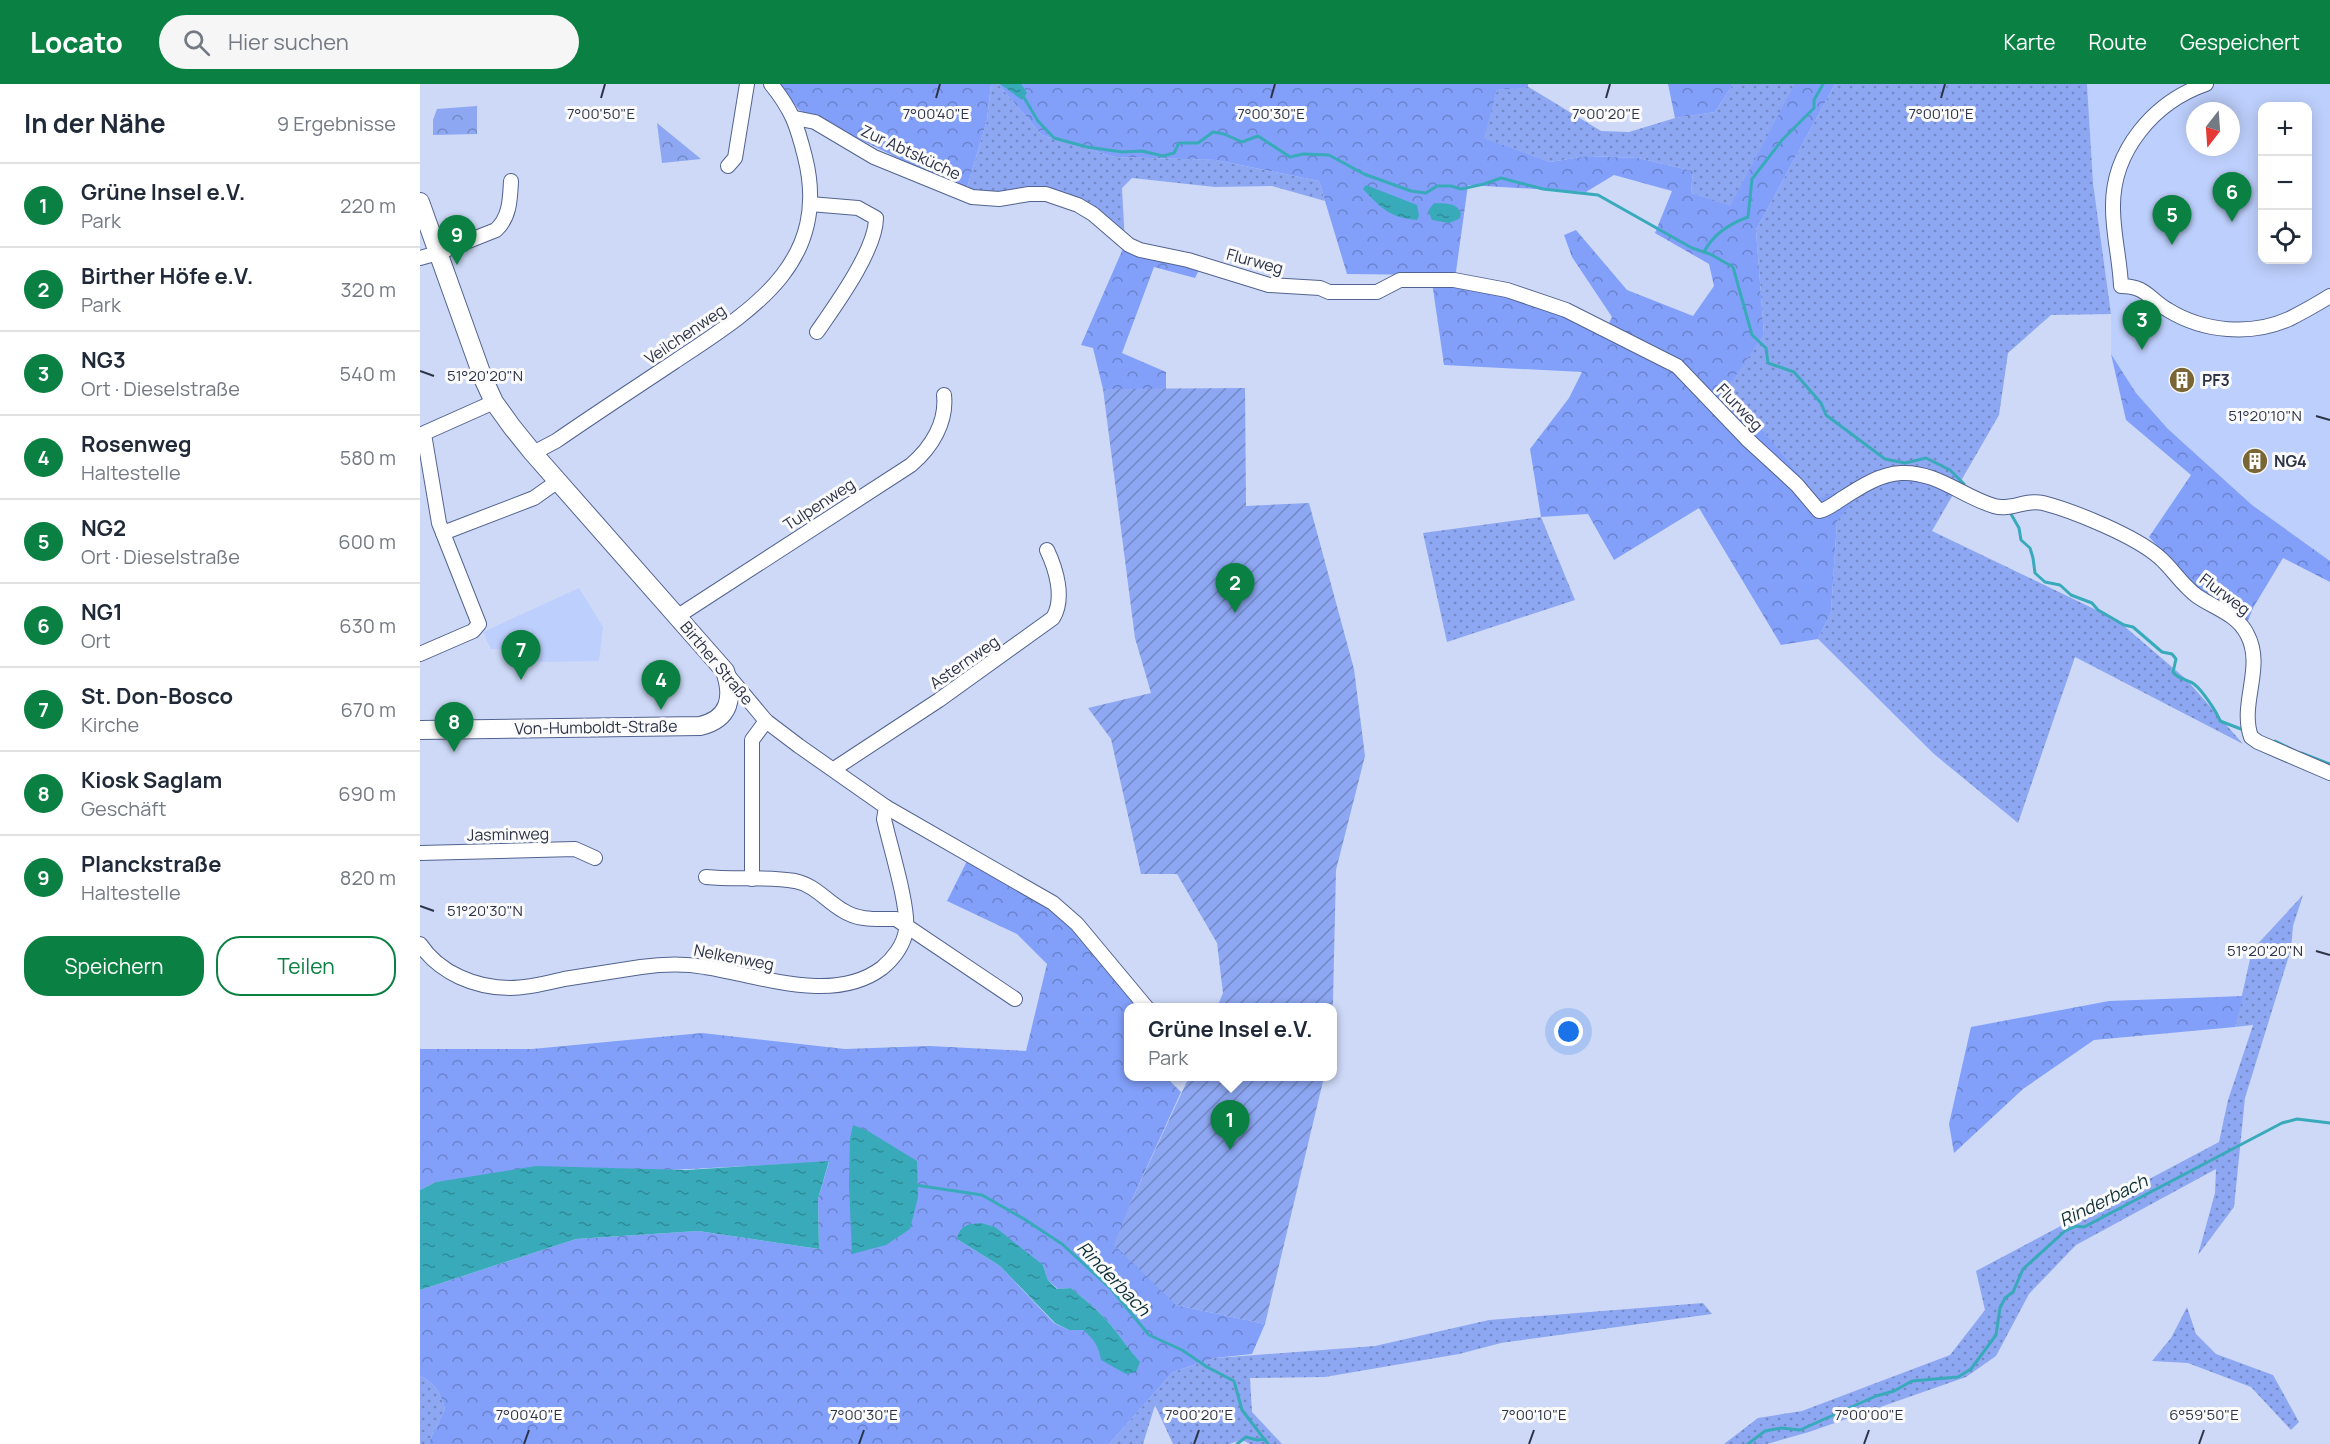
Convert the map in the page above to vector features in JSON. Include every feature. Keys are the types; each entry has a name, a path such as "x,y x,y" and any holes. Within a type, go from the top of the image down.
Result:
{"street":[{"path":"728,166 735,158 747,84"},
{"path":"771,84 795,118"},
{"path":"2206,84 2164,105 2127,147 2116,177 2113,208 2121,286 2139,287 2165,308 2190,321 2230,330 2278,323 2330,296"},
{"name":"Veilchenweg","path":"533,453 556,441 732,324 766,296 778,282 795,257 808,219 810,204 808,173 795,118"},
{"name":"Zur Abtsküche","path":"795,118 815,122 874,157 972,197 983,199"},
{"path":"420,258 487,235 504,223 511,181"},
{"name":"Flurweg","path":"983,199 1046,194 1078,205 1093,214 1134,248 1224,270 1269,285 1320,288 1329,292 1377,292 1400,280 1455,280 1507,290 1566,310 1677,366 1747,439 1797,485 1819,511 1866,483 1900,473 1932,477 1992,505 2006,509 2024,502 2042,503 2118,532 2159,557 2196,595 2234,618 2247,634 2254,661 2248,712 2251,737 2330,773"},
{"name":"Birther Straße","path":"420,202 473,354 494,402 533,453 678,616 766,721 885,807 1053,903 1077,924 1143,1003"},
{"path":"810,204 858,208 876,218 866,252 853,277 817,332"},
{"name":"Tulpenweg","path":"678,616 911,465 924,454 938,431 946,410 944,395"},
{"path":"420,654 473,631 479,624 440,524 422,434 494,402"},
{"path":"443,533 534,498 558,481"},
{"name":"Asternweg","path":"834,769 948,694 1053,618 1058,607 1057,588 1055,568 1047,550"},
{"name":"Von-Humboldt-Straße","path":"420,730 700,726 710,723 726,709 730,697 725,671"},
{"path":"752,879 752,741 766,721"},
{"name":"Nelkenweg","path":"420,944 437,964 450,972 478,984 493,987 530,986 663,964 706,967 774,982 817,986 847,982 876,972 889,962 898,950 906,931 903,898 884,819 885,807"},
{"name":"Jasminweg","path":"420,853 574,849 595,858"},
{"path":"706,877 795,881 812,887 840,910 855,916 874,920 896,919 1015,999"}],"shaded area":[{"path":"2087,84 2330,84 2330,561 2252,505 2168,429 2136,393 2111,354 2111,314 2093,183"},
{"path":"579,588 603,627 599,661 535,662 535,650 491,649 483,632"}],"green space":[{"path":"779,84 991,84 987,120 966,191 799,110"},
{"path":"991,84 998,84 1042,135 1115,157 1216,160 1319,181 1325,201 1272,186 1215,187 1132,178 1122,188 1125,244 1084,206 1030,192 977,194 966,191 987,120"},
{"path":"998,84 1528,84 1528,87 1497,90 1484,138 1550,162 1587,156 1638,158 1693,171 1691,193 1730,206 1795,84 1835,84 1756,230 1764,335 1727,388 1819,498 1845,490 1852,503 1837,521 1831,612 1818,639 1781,645 1699,508 1614,560 1588,514 1541,517 1530,449 1569,398 1582,372 1444,365 1431,275 1347,274 1319,181 1216,160 1115,157 1042,135","holes":["1614,175 1672,191 1655,233 1709,264 1714,286 1693,316 1627,290 1576,230 1564,235 1572,257 1612,317 1607,327 1455,279 1468,185 1586,192"]},
{"path":"1668,84 1733,84 1715,112 1675,118"},
{"path":"1733,84 1795,84 1795,86 1730,207 1691,193 1693,171 1638,158 1587,156 1550,162 1483,138 1497,90 1527,86 1601,131 1629,132 1675,118 1715,112"},
{"path":"1835,84 2087,84 2093,183 2111,314 2051,315 2008,353 1999,415 1932,531 2117,620 2186,679 2243,744 2075,657 2018,823 1934,754 1818,639 1831,612 1837,521 1726,388 1764,335 1756,230"},
{"path":"477,106 477,134 433,135 433,120 437,109"},
{"path":"657,123 701,159 662,163"},
{"path":"1125,244 1199,270 1195,278 1154,267 1122,353 1166,372 1166,389 1103,389 1093,348 1081,345"},
{"path":"2111,354 2136,393 2168,429 2252,505 2330,561 2330,582 2283,558 2253,608 2248,621 2199,589 2149,537 2191,475 2126,420"},
{"path":"1245,388 1246,506 1309,503 1354,669 1365,756 1336,870 1333,1003 1219,1003 1223,993 1217,943 1177,874 1141,874 1111,739 1088,708 1151,693 1135,638 1103,389"},
{"path":"1541,517 1575,600 1447,642 1423,533"},
{"path":"967,861 1055,912 1084,943 1133,1003 1124,1003 1124,1081 1170,1081 1181,1092 1130,1204 1176,1305 1265,1324 1252,1354 1215,1358 1173,1372 1109,1444 428,1444 445,1409 437,1389 420,1376 420,1290 576,1239 698,1231 819,1249 818,1199 829,1162 436,1182 420,1190 420,1049 532,1049 702,1033 845,1049 929,1046 1026,1051 1047,964 1017,934 947,901","holes":["957,1239 1043,1265 1048,1280 1058,1289 1071,1288 1101,1314 1139,1362 1099,1350 1093,1337 1083,1330 1069,1330 1054,1323 1000,1266"]},
{"path":"2303,895 2293,926 2291,949 2245,1098 2234,1207 2198,1255 2215,1193 2216,1169 2076,1245 2029,1294 1996,1356 1966,1377 1809,1432 1767,1444 1724,1444 1758,1418 1802,1411 1950,1355 1985,1310 1976,1271 2219,1142 2228,1100 2253,1025 2235,1027 2252,950"},
{"path":"2243,996 2235,1027 2094,1040 2023,1089 1954,1153 1949,1124 1971,1027 2109,1001"},
{"path":"1187,1081 1323,1081 1265,1324 1176,1305 1114,1245 1130,1204"},
{"path":"1703,1303 1712,1314 1501,1343 1459,1354 1325,1377 1250,1378 1252,1412 1282,1444 1250,1444 1242,1440 1229,1444 1173,1444 1155,1405 1143,1444 1109,1444 1173,1372 1215,1358 1375,1346 1489,1320"},
{"path":"2187,1307 2196,1334 2216,1354 2273,1375 2299,1422 2291,1430 2251,1387 2188,1363 2152,1361 2171,1338"},
{"path":"420,1376 437,1389 445,1409 428,1444 420,1444"}],"water":[{"path":"1000,84 1021,84 1027,93 1022,100"},
{"path":"1366,185 1417,205 1419,216 1417,220 1400,217 1387,211 1363,189"},
{"path":"1434,203 1457,207 1461,214 1459,219 1449,223 1432,220 1428,211"},
{"path":"853,1125 868,1131 917,1161 918,1197 910,1229 886,1245 852,1254 849,1185 850,1139"},
{"path":"829,1161 818,1199 819,1249 698,1231 576,1239 420,1290 420,1190 436,1182 536,1166 686,1170"},
{"path":"981,1223 995,1227 1043,1265 1048,1280 1057,1289 1071,1288 1101,1314 1140,1362 1136,1372 1126,1374 1101,1360 1095,1344 1083,1330 1069,1330 1055,1323 1000,1266 957,1239 965,1226"}],"waterway":[{"path":"1704,252 1722,230 1748,217 1752,179 1782,140 1814,108 1814,100 1823,84"},
{"path":"1023,96 1038,121 1054,138 1087,147 1122,152 1142,151 1163,156 1174,153 1179,143 1198,143 1213,132 1242,142 1258,136 1290,157 1303,154 1329,155 1364,174 1411,191 1426,193 1437,186 1461,189 1501,178 1543,189 1598,195 1692,248 1710,254 1733,267 1752,335 1766,348 1768,363 1794,372 1821,403 1826,415 1885,459 1905,463 1926,458 1950,470 1964,484"},
{"path":"2011,514 2019,528 2021,540 2030,548 2035,573 2045,582 2060,585 2071,595 2092,603 2098,610 2124,625 2133,627 2162,652 2172,654 2176,659 2173,672 2175,675 2197,687 2209,701 2220,721 2241,729"},
{"path":"2275,741 2295,751"},
{"path":"2301,753 2330,764"},
{"name":"Rinderbach","path":"1748,1444 1765,1431 1781,1428 1800,1430 1876,1396 1894,1391 1912,1381 1958,1377 1971,1369 1996,1335 2000,1308 2005,1298 2013,1292 2023,1269 2065,1231 2076,1226 2084,1227 2282,1123 2297,1119 2330,1123"},
{"name":"Rinderbach","path":"915,1185 982,1195 1062,1244 1111,1289 1149,1335 1182,1350 1207,1367 1234,1381 1242,1410 1268,1444"},
{"path":"1237,1444 1246,1437 1257,1440 1265,1439"}],"place":[{"name":"NG1","path":"2232,222"},
{"name":"NG2","path":"2172,245"},
{"name":"Planckstraße","path":"457,265"},
{"name":"NG3","path":"2142,350"},
{"name":"PF3","path":"2182,380"},
{"name":"NG4","path":"2255,461"},
{"name":"Birther Höfe e.V.","path":"1235,613"},
{"name":"St. Don-Bosco","path":"521,680"},
{"name":"Rosenweg","path":"661,710"},
{"name":"Kiosk Saglam","path":"454,752"},
{"name":"Grüne Insel e.V.","path":"1230,1150"}]}
